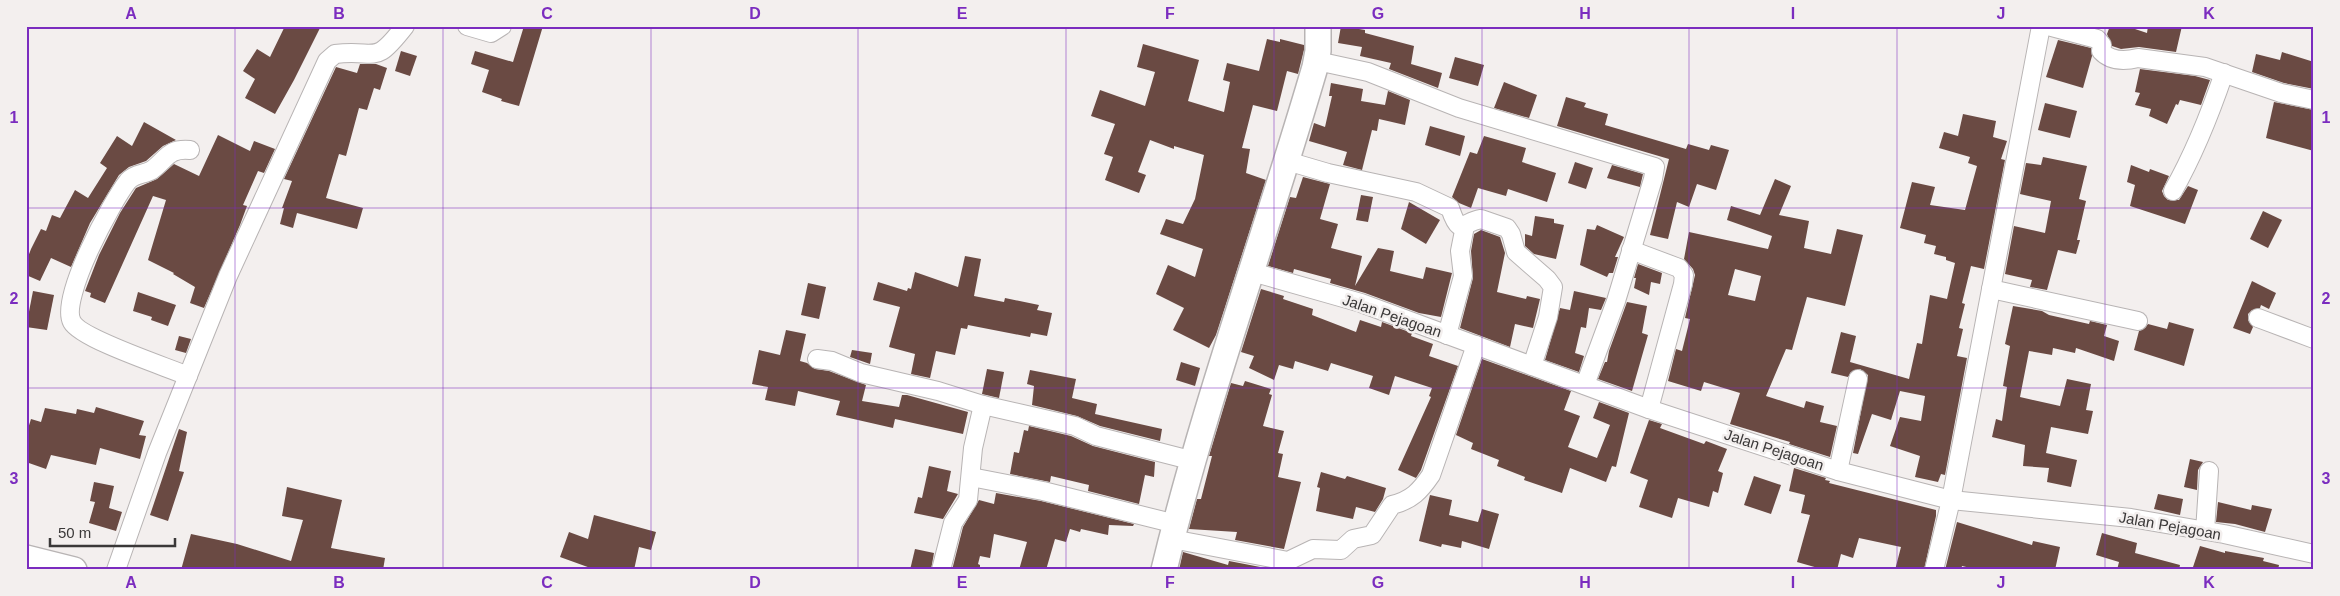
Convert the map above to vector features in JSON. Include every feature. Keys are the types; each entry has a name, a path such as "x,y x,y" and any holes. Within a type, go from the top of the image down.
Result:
{"street":[{"path":"116,570 157,453 232,267 327,61 335,54 375,55 384,52 405,26"},
{"path":"467,26 491,33 502,26"},
{"path":"1164,570 1233,326 1288,161 1317,61 1318,26"},
{"path":"1934,570 1951,500 2040,26"},
{"path":"2048,26 2097,39 2102,45 2101,51 2108,56 2129,61 2138,58 2205,67 2281,93 2314,100"},
{"path":"1317,61 1368,72 1459,108 1651,164 1655,167 1656,170 1616,301 1585,385"},
{"path":"2172,191 2184,172 2208,118 2224,73"},
{"path":"188,376 102,342 76,328 70,315 69,304 73,290 108,213 129,179 153,169 170,153 182,149 190,150"},
{"path":"1288,161 1416,192 1450,208 1456,223 1460,226 1466,226 1482,219 1507,228 1511,234 1516,252 1546,278 1553,287 1554,296 1532,366"},
{"path":"1448,335 1462,276 1460,250 1466,226"},
{"path":"1631,250 1679,268 1684,275 1649,410"},
{"name":"Jalan Pejagoan","path":"1252,272 1361,304 1649,410 1838,471 1951,500 2131,518 2205,531 2314,554"},
{"path":"1991,289 2138,321"},
{"path":"2258,318 2314,339"},
{"path":"970,477 1043,491 1174,531 1288,561 1313,549 1341,550 1353,539 1372,535 1392,505 1406,502 1418,493 1431,475 1476,345"},
{"path":"818,359 832,361 861,373 938,391 983,406 1075,426 1096,436 1194,461"},
{"path":"1838,471 1858,379"},
{"path":"941,570 953,523 968,500 973,448 983,406"},
{"path":"2205,531 2209,471"},
{"path":"26,558 74,570"}],"building":[{"path":"285,26 321,26 275,114 245,98 255,79 243,71 257,49 270,57"},
{"path":"524,26 543,26 519,106 501,101 502,99 482,92 489,70 471,64 475,51 513,62"},
{"path":"1341,26 1365,30 1365,33 1414,46 1411,64 1442,73 1438,88 1389,69 1391,63 1360,56 1362,47 1338,43"},
{"path":"2110,26 2126,26 2147,33 2148,26 2182,26 2176,52 2139,47 2121,49 2112,46 2107,34"},
{"path":"1267,39 1280,42 1280,39 1304,45 1304,50 1298,74 1287,71 1277,111 1253,105 1242,148 1250,149 1246,173 1266,180 1216,335 1209,348 1173,330 1184,308 1156,294 1168,265 1195,277 1203,249 1160,234 1166,219 1183,224 1195,199 1204,155 1174,146 1174,149 1150,140 1138,172 1146,175 1139,193 1105,180 1113,157 1104,154 1115,124 1091,116 1100,90 1145,106 1155,72 1137,67 1143,44 1199,60 1188,101 1224,112 1230,82 1223,80 1227,63 1259,71"},
{"path":"2058,40 2091,48 2092,56 2083,88 2046,77"},
{"path":"401,51 417,56 410,76 395,71"},
{"path":"2282,52 2314,62 2314,89 2284,83 2252,72 2256,54 2280,60"},
{"path":"1455,57 1484,65 1478,86 1449,78"},
{"path":"360,64 376,64 387,68 380,90 374,88 367,110 359,108 346,156 339,154 326,198 363,208 357,229 297,213 293,228 280,224 284,208 282,208 292,181 284,179 336,67 357,73"},
{"path":"2140,69 2195,76 2210,80 2201,105 2180,100 2178,105 2176,104 2167,124 2149,116 2151,109 2135,105 2140,93 2135,92"},
{"path":"1504,82 1537,95 1529,118 1494,108"},
{"path":"1331,83 1363,89 1361,101 1385,105 1388,91 1410,100 1405,125 1379,119 1377,131 1372,130 1362,170 1343,165 1347,152 1309,141 1314,123 1325,127 1332,96 1329,96"},
{"path":"1566,97 1586,103 1584,107 1608,114 1605,125 1686,149 1688,144 1709,150 1711,145 1729,150 1716,190 1697,184 1689,207 1677,202 1668,239 1650,235 1669,159 1557,126"},
{"path":"2274,102 2314,110 2314,151 2266,138"},
{"path":"2045,103 2077,111 2070,138 2038,130"},
{"path":"1963,114 1996,121 1993,137 2007,141 2001,159 2005,160 1984,269 1971,266 1962,303 1965,304 1959,328 1963,329 1957,356 1967,358 1945,475 1941,474 1938,482 1915,477 1920,456 1890,446 1900,417 1921,421 1925,396 1900,391 1891,420 1872,414 1858,454 1853,453 1868,375 1860,369 1851,372 1848,377 1831,373 1841,332 1856,336 1850,362 1909,379 1917,343 1922,344 1930,295 1947,299 1955,263 1946,260 1946,257 1934,254 1936,246 1924,243 1926,235 1900,228 1912,182 1935,187 1930,205 1965,210 1977,166 1968,163 1970,157 1939,148 1944,132 1958,136"},
{"path":"144,122 176,140 163,146 146,161 129,167 119,175 90,223 71,267 51,258 40,281 26,275 26,262 41,229 46,231 52,215 60,218 75,190 88,198 107,168 100,163 117,136 132,146"},
{"path":"1430,126 1465,136 1460,156 1425,145"},
{"path":"218,135 250,151 254,141 275,149 264,173 258,171 243,205 247,206 240,225 204,308 190,303 195,287 174,273 148,260 166,200 153,196 105,303 90,297 91,293 85,291 99,255 120,213 136,188 157,179 174,164 199,176"},
{"path":"1484,136 1526,148 1522,162 1556,173 1547,202 1508,189 1506,196 1478,188 1471,208 1459,203 1452,197 1470,152 1477,154"},
{"path":"2043,157 2087,166 2079,199 2086,201 2077,240 2080,240 2076,254 2058,250 2047,290 2030,287 2032,280 2005,274 2014,226 2045,233 2051,201 2020,194 2026,163 2041,165"},
{"path":"1575,162 1593,168 1586,189 1568,183"},
{"path":"1612,165 1643,174 1640,187 1607,178"},
{"path":"2131,165 2149,172 2150,169 2169,176 2162,191 2168,200 2179,200 2188,186 2198,190 2185,224 2130,206 2135,185 2127,182"},
{"path":"1303,177 1330,184 1320,219 1338,224 1331,248 1362,256 1355,286 1378,248 1394,251 1390,271 1423,279 1426,267 1452,273 1441,317 1419,313 1365,293 1330,283 1331,279 1294,269 1293,273 1268,266 1290,197 1296,198"},
{"path":"1775,179 1791,186 1779,215 1809,221 1804,248 1831,254 1837,229 1863,235 1845,306 1807,297 1792,350 1786,349 1766,396 1804,408 1806,401 1824,406 1820,422 1837,426 1830,457 1789,444 1790,442 1730,424 1740,393 1704,382 1701,391 1668,381 1676,349 1682,351 1690,319 1685,318 1695,275 1693,269 1684,259 1689,232 1768,249 1772,236 1727,220 1731,206 1760,215","holes":["1735,269 1761,276 1755,301 1728,295"]},
{"path":"1361,195 1373,197 1368,222 1356,220"},
{"path":"1409,202 1440,220 1426,244 1401,229"},
{"path":"2263,211 2282,220 2268,248 2250,239"},
{"path":"1535,216 1554,219 1554,223 1564,225 1556,259 1534,254 1525,246 1525,234 1532,236"},
{"path":"1597,225 1624,237 1615,257 1618,257 1613,273 1609,273 1607,277 1580,265 1587,229 1595,230"},
{"path":"1481,230 1500,237 1505,253 1497,292 1526,299 1527,296 1540,299 1533,328 1515,324 1510,347 1460,328 1473,278 1471,251 1474,234"},
{"path":"965,256 981,259 974,296 1004,302 1005,298 1039,305 1037,310 1052,313 1047,336 1031,333 1030,337 968,325 967,329 961,328 955,355 936,351 930,378 911,374 915,354 889,347 900,307 873,300 878,282 907,291 908,288 911,289 915,272 958,287"},
{"path":"1638,264 1662,273 1660,284 1651,282 1649,295 1634,288 1636,278 1634,278"},
{"path":"2252,281 2276,293 2269,309 2261,305 2260,308 2252,310 2248,314 2248,320 2253,327 2250,334 2233,328"},
{"path":"808,283 826,287 819,319 801,315"},
{"path":"1261,289 1284,296 1283,299 1313,309 1312,315 1356,332 1360,320 1381,327 1382,322 1412,333 1411,336 1433,344 1429,356 1458,366 1421,470 1416,478 1398,470 1431,397 1429,396 1432,388 1395,376 1389,395 1369,388 1373,376 1331,363 1328,371 1295,361 1293,369 1279,365 1274,380 1249,368 1254,356 1241,352"},
{"path":"33,291 54,295 47,330 26,327"},
{"path":"1574,291 1606,298 1601,310 1589,308 1586,328 1581,327 1575,353 1584,356 1579,372 1545,360 1560,308 1570,310"},
{"path":"138,292 176,305 168,326 151,320 152,317 133,311"},
{"path":"1627,302 1647,306 1642,333 1648,335 1632,391 1598,379 1605,362 1607,362 1609,351"},
{"path":"2013,306 2042,311 2049,315 2089,324 2090,321 2107,325 2104,336 2119,341 2114,361 2076,348 2075,353 2053,348 2052,355 2029,351 2020,397 2060,406 2067,379 2091,384 2086,410 2093,411 2088,434 2051,427 2046,453 2077,460 2071,487 2047,482 2049,468 2023,466 2025,445 1992,437 1996,419 2002,421 2007,387 2003,386 2010,346 2005,344"},
{"path":"2169,322 2194,329 2184,366 2134,350 2139,331 2148,324 2167,329"},
{"path":"786,330 806,334 800,361 807,363 815,369 829,371 866,385 862,401 899,407 902,395 907,395 968,412 963,434 895,419 893,428 836,415 840,401 798,391 795,406 765,400 768,387 752,384 759,350 780,355"},
{"path":"179,336 191,339 186,353 175,350"},
{"path":"852,350 872,353 870,364 850,357"},
{"path":"1482,359 1571,391 1564,410 1580,416 1568,447 1597,458 1610,425 1593,418 1599,402 1629,413 1616,467 1612,466 1606,482 1570,468 1562,493 1524,480 1525,477 1497,466 1499,460 1471,449 1473,443 1456,435"},
{"path":"1181,362 1200,368 1195,386 1176,380"},
{"path":"987,369 1004,372 999,398 982,394"},
{"path":"1030,370 1076,379 1072,398 1097,404 1095,414 1162,429 1160,441 1100,426 1077,416 1032,405 1034,386 1027,384"},
{"path":"1245,381 1271,389 1269,394 1272,395 1263,426 1284,431 1278,453 1283,454 1278,477 1301,482 1284,549 1235,540 1237,532 1189,529 1197,499 1201,499 1212,456 1209,456 1231,383 1243,386"},
{"path":"96,407 144,421 139,435 146,436 140,459 100,448 96,465 51,455 46,469 26,462 26,435 31,419 41,422 45,408 76,414 77,409 94,413"},
{"path":"1649,420 1662,424 1660,428 1704,444 1706,441 1727,449 1718,471 1723,473 1718,493 1713,491 1709,507 1678,498 1672,518 1639,507 1648,480 1630,473"},
{"path":"1029,426 1071,436 1093,446 1155,462 1154,477 1145,475 1139,504 1088,491 1089,485 1051,476 1050,482 1010,474 1014,452 1019,453 1024,430 1028,431"},
{"path":"179,429 187,432 179,471 184,472 168,521 150,515"},
{"path":"2190,459 2203,462 2198,470 2197,490 2184,487"},
{"path":"929,466 951,471 947,491 958,494 943,519 914,513 918,497 922,498"},
{"path":"1794,468 1826,478 1825,480 1830,481 1829,483 1936,510 1924,570 1895,570 1901,547 1859,538 1853,558 1841,554 1837,570 1825,570 1797,562 1810,515 1801,513 1805,495 1789,491"},
{"path":"1321,472 1345,479 1347,476 1386,488 1383,499 1375,512 1356,507 1353,519 1316,511 1320,488 1317,487"},
{"path":"1754,476 1781,485 1771,514 1744,505"},
{"path":"94,482 114,486 109,508 122,512 116,531 89,523 95,502 90,501"},
{"path":"287,487 342,500 331,548 385,558 383,570 181,570 191,534 237,544 291,561 303,520 282,516"},
{"path":"996,493 1041,501 1134,524 1133,526 1109,525 1108,535 1081,529 1080,532 1070,529 1066,542 1055,539 1046,570 1019,570 1027,542 994,534 990,558 980,556 978,564 980,565 980,570 952,570 963,527 979,500 994,504"},
{"path":"2158,494 2183,499 2180,515 2154,509"},
{"path":"1430,495 1452,500 1449,515 1478,522 1482,509 1499,514 1489,549 1462,541 1461,548 1442,544 1441,547 1419,541"},
{"path":"2218,502 2251,510 2252,505 2272,509 2265,532 2235,524 2216,522"},
{"path":"594,515 656,532 651,550 639,547 634,570 596,570 560,557 569,532 588,539"},
{"path":"1957,522 2032,545 2033,541 2060,547 2055,570 1979,570 1962,566 1961,570 1945,570"},
{"path":"2102,533 2137,543 2135,553 2180,565 2179,570 2117,570 2119,562 2096,555"},
{"path":"2200,546 2225,553 2225,551 2264,558 2263,561 2279,565 2278,570 2192,570"},
{"path":"915,549 934,553 931,570 910,570"},
{"path":"1183,552 1228,565 1229,561 1276,570 1179,570"}]}
